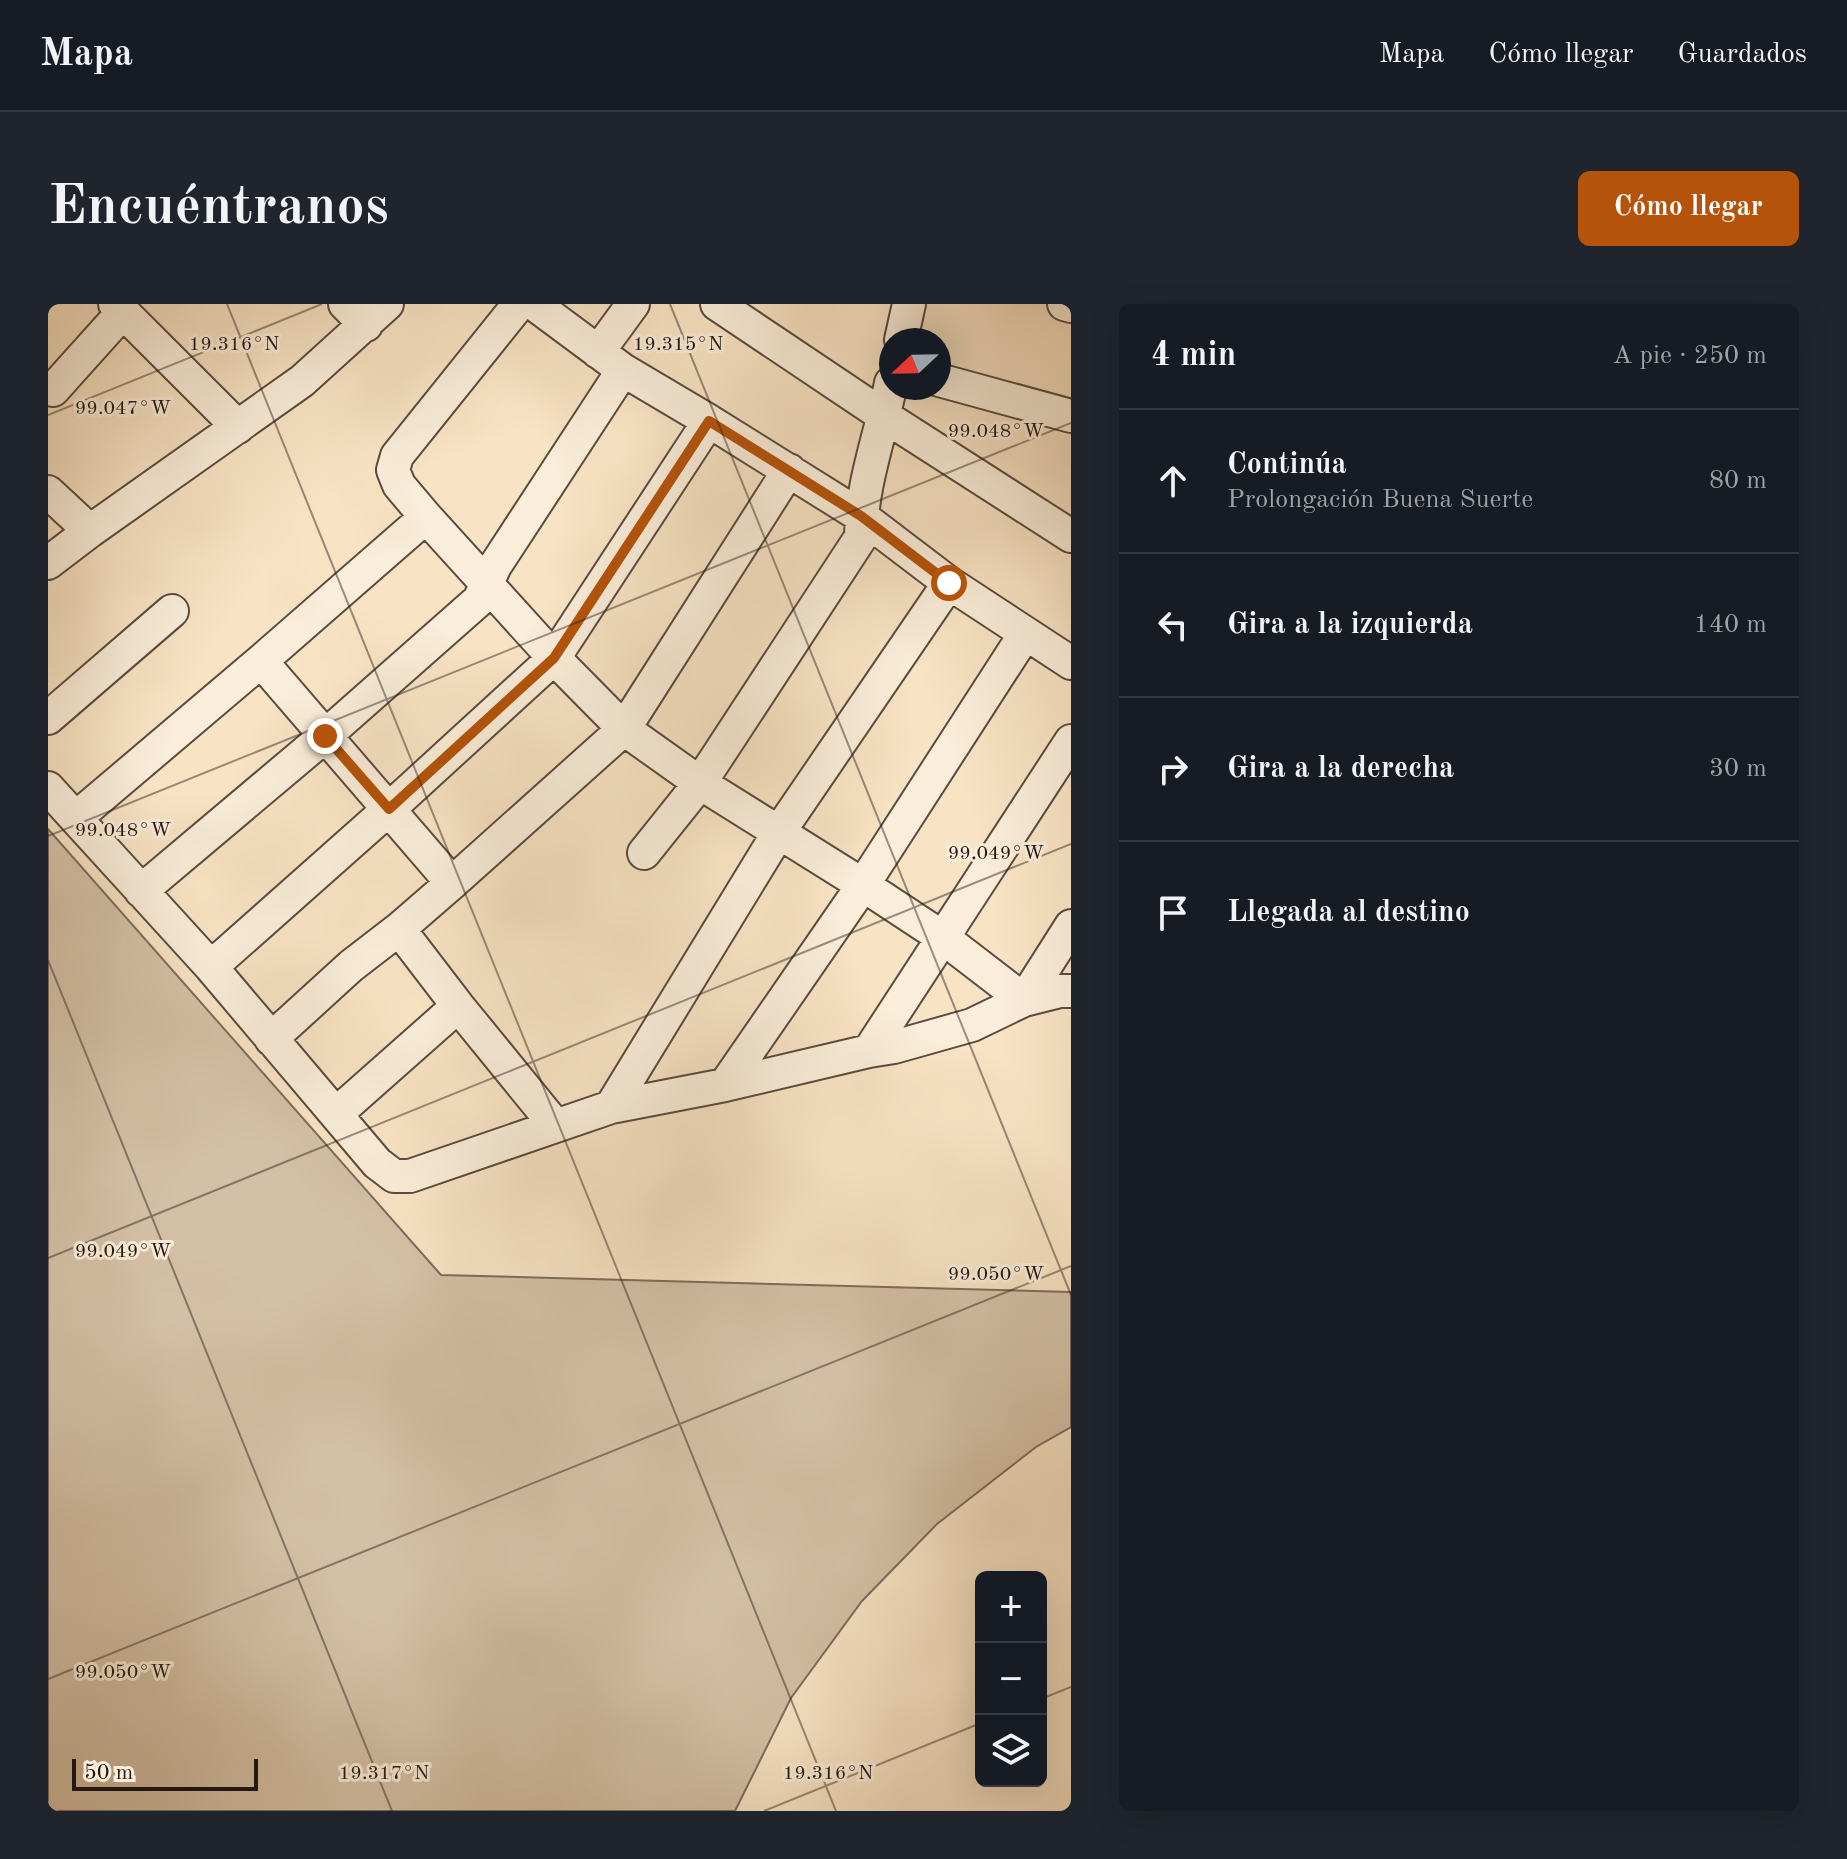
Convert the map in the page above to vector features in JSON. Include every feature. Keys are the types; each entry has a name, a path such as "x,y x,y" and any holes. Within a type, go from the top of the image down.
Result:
{"street":[{"path":"519,304 397,456 393,470 399,485 554,658 624,729 700,783 942,937 1024,1000"},
{"path":"534,304 611,361 861,516 949,583 1071,662"},
{"path":"141,891 325,736 479,600 486,582 611,361 633,304"},
{"path":"717,304 1071,536"},
{"path":"904,328 909,304"},
{"path":"1064,304 1071,306"},
{"path":"53,390 119,308 238,427"},
{"path":"48,563 302,381 366,311"},
{"path":"951,383 1071,416"},
{"path":"644,853 700,783 861,537 861,516 887,400"},
{"path":"211,967 554,658 709,421"},
{"path":"271,1039 624,729 789,470"},
{"path":"48,492 90,531"},
{"path":"77,817 426,517"},
{"path":"611,1107 779,832 949,583"},
{"path":"48,718 172,611"},
{"path":"725,1085 863,885 1025,634"},
{"path":"261,661 452,883"},
{"path":"869,1051 1071,741"},
{"path":"48,788 211,967 377,1163 394,1176 410,1176 611,1107 894,1047 972,1025 1024,1000 1071,991"},
{"path":"1024,1000 1071,926"},
{"path":"399,929 555,1125"},
{"path":"336,1114 458,1006"}],"shaded area":[{"path":"48,829 441,1275 1071,1292 1071,1427 1036,1447 937,1524 862,1601 791,1698 735,1811 48,1811"}],"route":[{"path":"325,736 389,809 554,658 709,421 861,516 949,583"}]}
